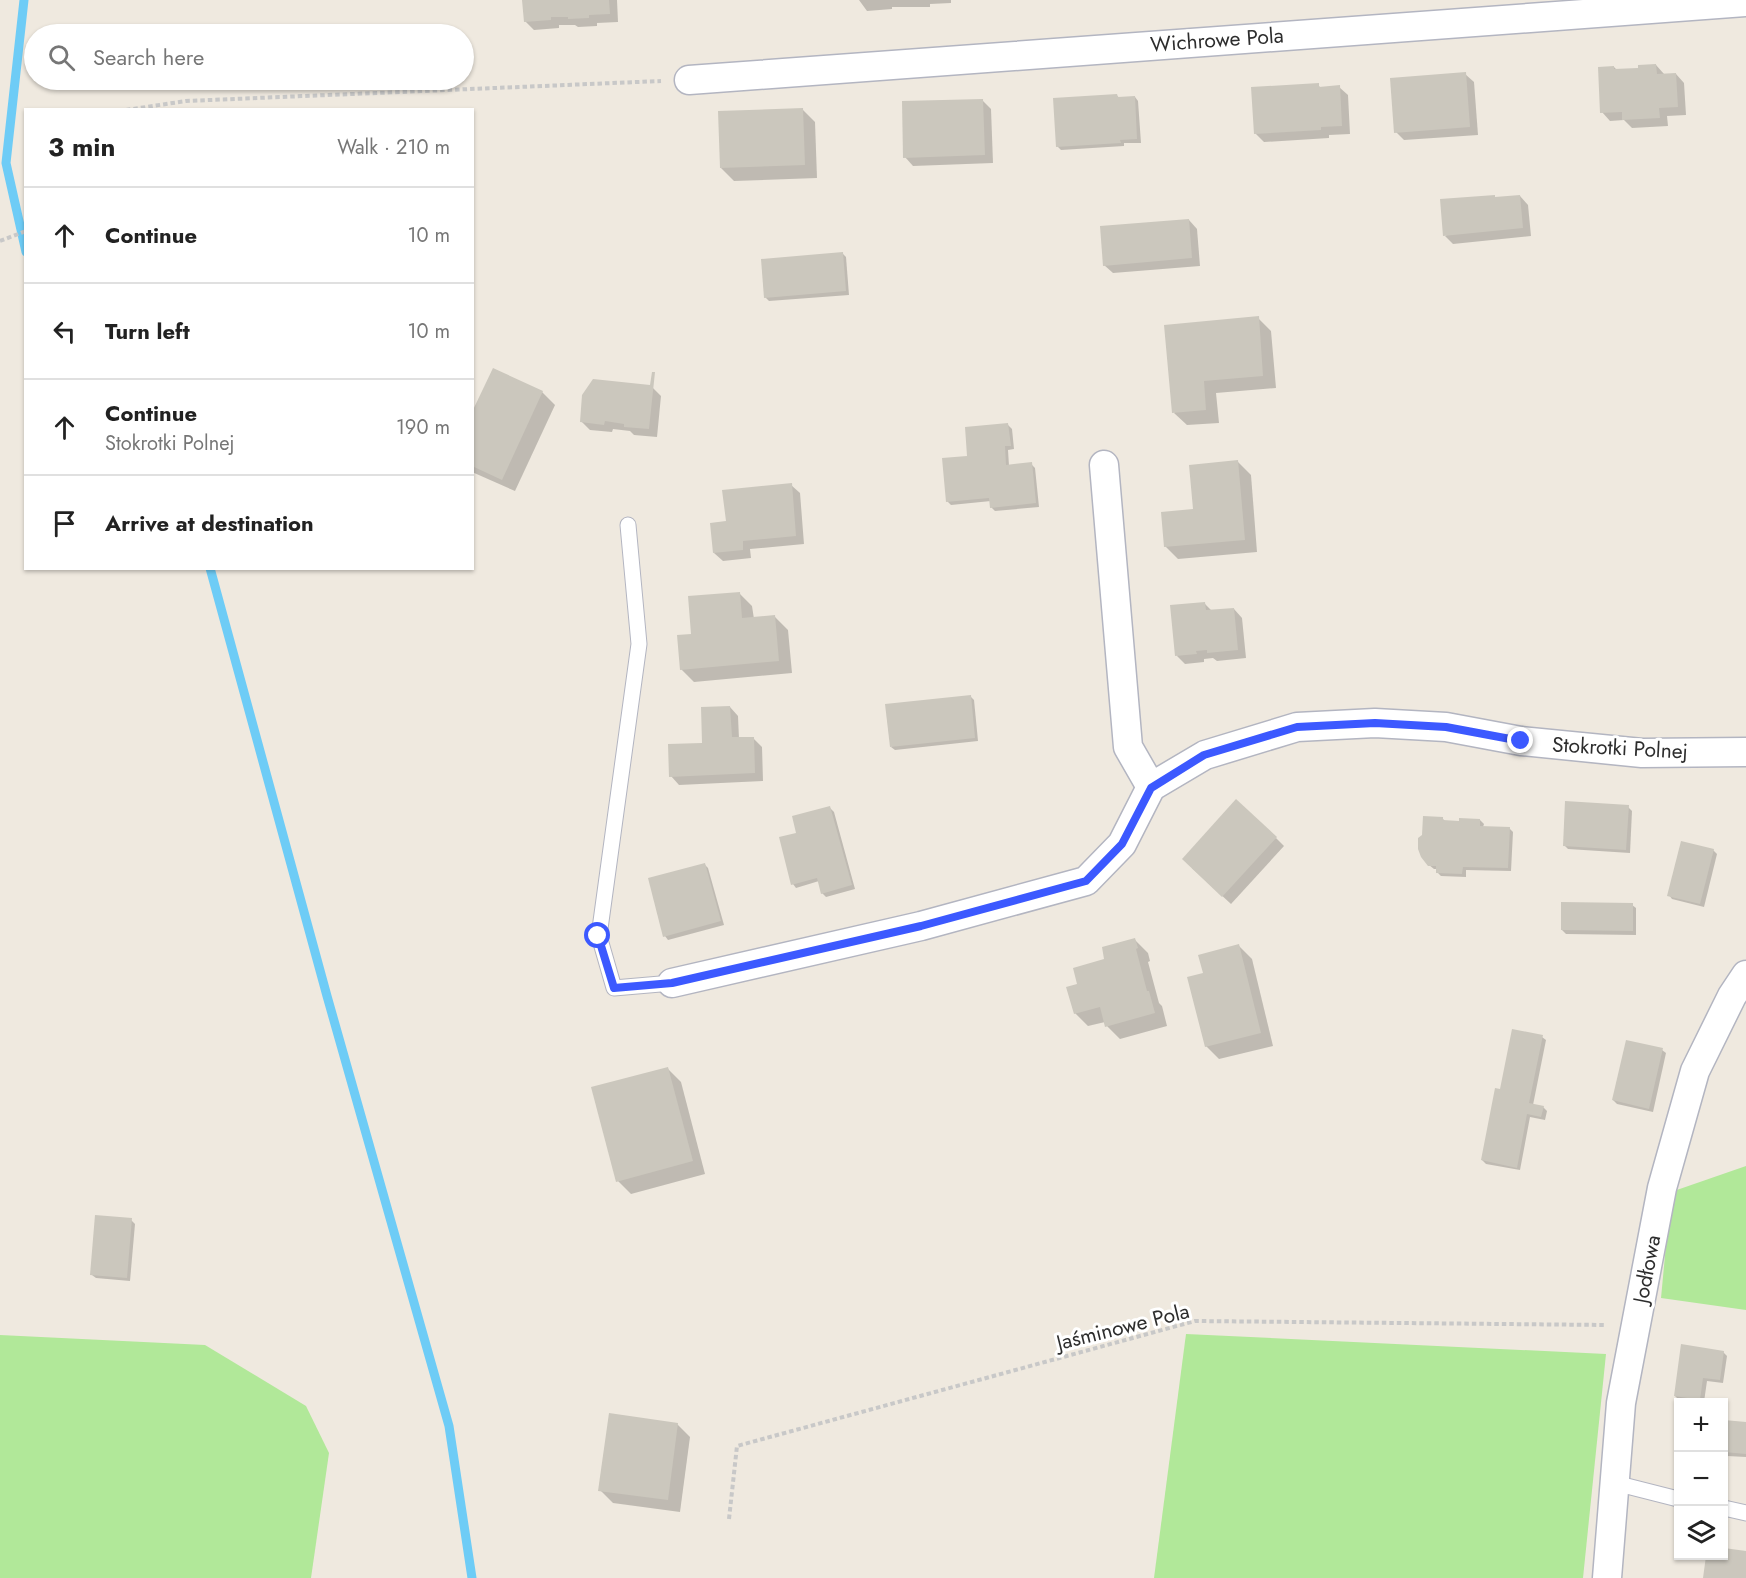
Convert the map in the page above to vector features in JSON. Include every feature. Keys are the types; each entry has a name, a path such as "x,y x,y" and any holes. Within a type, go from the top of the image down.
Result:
{"street":[{"name":"Wichrowe Pola","path":"688,80 1746,2"},
{"path":"672,983 921,926 1086,881 1122,844 1151,788 1128,747 1104,465"},
{"name":"Stokrotki Polnej","path":"1151,788 1204,755 1297,727 1386,723 1446,727 1521,741 1642,753 1746,752"},
{"name":"Jodłowa","path":"1607,1578 1621,1403 1662,1188 1695,1071 1732,996 1746,975"}],"lane":[{"path":"628,525 639,644 598,936 614,988 672,983"},
{"path":"1615,1483 1674,1498"},
{"path":"1728,1509 1746,1513"}],"path":[{"path":"474,89 688,80"},
{"path":"139,108 186,101 449,90"},
{"path":"0,241 24,232"},
{"name":"Jaśminowe Pola","path":"729,1519 737,1446 1195,1322 1636,1325"}],"green space":[{"path":"1746,1166 1746,1310 1661,1298 1671,1192"},
{"path":"1186,1334 1606,1354 1583,1578 1154,1578"},
{"path":"0,1335 205,1345 306,1406 329,1453 311,1578 0,1578"}],"building":[{"path":"522,0 609,0 610,14 589,15 589,18 551,17 551,20 524,22"},
{"path":"1656,64 1657,74 1676,73 1678,107 1659,108 1660,118 1622,120 1622,112 1600,113 1598,67 1638,68 1638,65"},
{"path":"1466,72 1470,127 1394,133 1390,78"},
{"path":"1319,83 1319,87 1340,85 1342,126 1321,127 1321,130 1254,134 1251,87"},
{"path":"1117,94 1118,97 1135,96 1137,139 1120,140 1121,143 1056,147 1053,98"},
{"path":"983,99 985,155 903,158 902,101"},
{"path":"803,108 805,165 720,168 718,111"},
{"path":"1495,195 1495,197 1520,195 1523,228 1443,236 1440,199"},
{"path":"1189,219 1192,258 1103,266 1100,226"},
{"path":"843,252 846,291 764,298 761,259"},
{"path":"1259,316 1263,376 1204,381 1206,410 1172,413 1164,325"},
{"path":"493,368 543,391 502,480 474,467 474,408"},
{"path":"652,372 655,372 649,429 624,427 624,424 605,421 604,425 580,422 582,395 593,379 650,385"},
{"path":"1008,423 1011,446 1005,446 1006,465 1032,462 1036,503 990,508 989,498 946,502 942,458 967,456 965,427"},
{"path":"1238,460 1245,540 1164,547 1161,512 1193,509 1189,465"},
{"path":"792,483 796,536 743,541 743,550 713,553 710,523 726,521 722,490"},
{"path":"740,592 742,618 775,615 779,661 680,670 677,635 691,634 688,596"},
{"path":"1205,602 1206,610 1234,608 1238,650 1207,653 1207,650 1196,651 1197,654 1175,656 1170,605"},
{"path":"971,695 975,738 890,747 885,704"},
{"path":"730,706 732,737 754,737 755,773 669,777 668,744 702,743 701,707"},
{"path":"1236,799 1277,837 1222,897 1182,859"},
{"path":"1565,801 1629,805 1626,850 1563,846"},
{"path":"830,806 852,885 821,894 817,878 791,885 779,837 796,833 792,816"},
{"path":"1423,816 1459,821 1459,818 1480,819 1480,826 1510,827 1508,868 1463,867 1462,874 1436,873 1436,866 1428,866 1418,849 1418,838 1422,835"},
{"path":"1681,841 1714,849 1700,904 1667,896"},
{"path":"705,863 721,921 663,937 648,878"},
{"path":"1561,902 1633,903 1633,931 1561,930"},
{"path":"1135,938 1147,991 1149,991 1155,1013 1105,1027 1100,1007 1074,1014 1066,987 1077,984 1073,968 1104,959 1102,947"},
{"path":"1239,944 1261,1033 1205,1047 1187,977 1203,973 1198,955"},
{"path":"1512,1029 1543,1035 1529,1103 1544,1106 1541,1117 1527,1114 1517,1168 1481,1160 1495,1088 1500,1089"},
{"path":"1626,1040 1663,1048 1649,1109 1612,1100"},
{"path":"668,1067 693,1161 616,1182 591,1087"},
{"path":"95,1215 132,1218 127,1278 90,1275"},
{"path":"1681,1344 1724,1351 1720,1380 1703,1378 1700,1398 1674,1396"},
{"path":"609,1413 678,1423 668,1500 598,1491"},
{"path":"1728,1420 1746,1422 1746,1454 1728,1452"},
{"path":"1728,1549 1746,1551 1746,1578 1703,1578 1705,1560 1728,1560"}],"waterway":[{"path":"24,0 6,163 24,243"},
{"path":"211,570 327,996 449,1426 472,1578"}],"route":[{"path":"598,936 614,988 672,983 921,926 1086,881 1122,844 1151,788 1204,755 1297,727 1375,723 1446,727 1521,741"}]}
